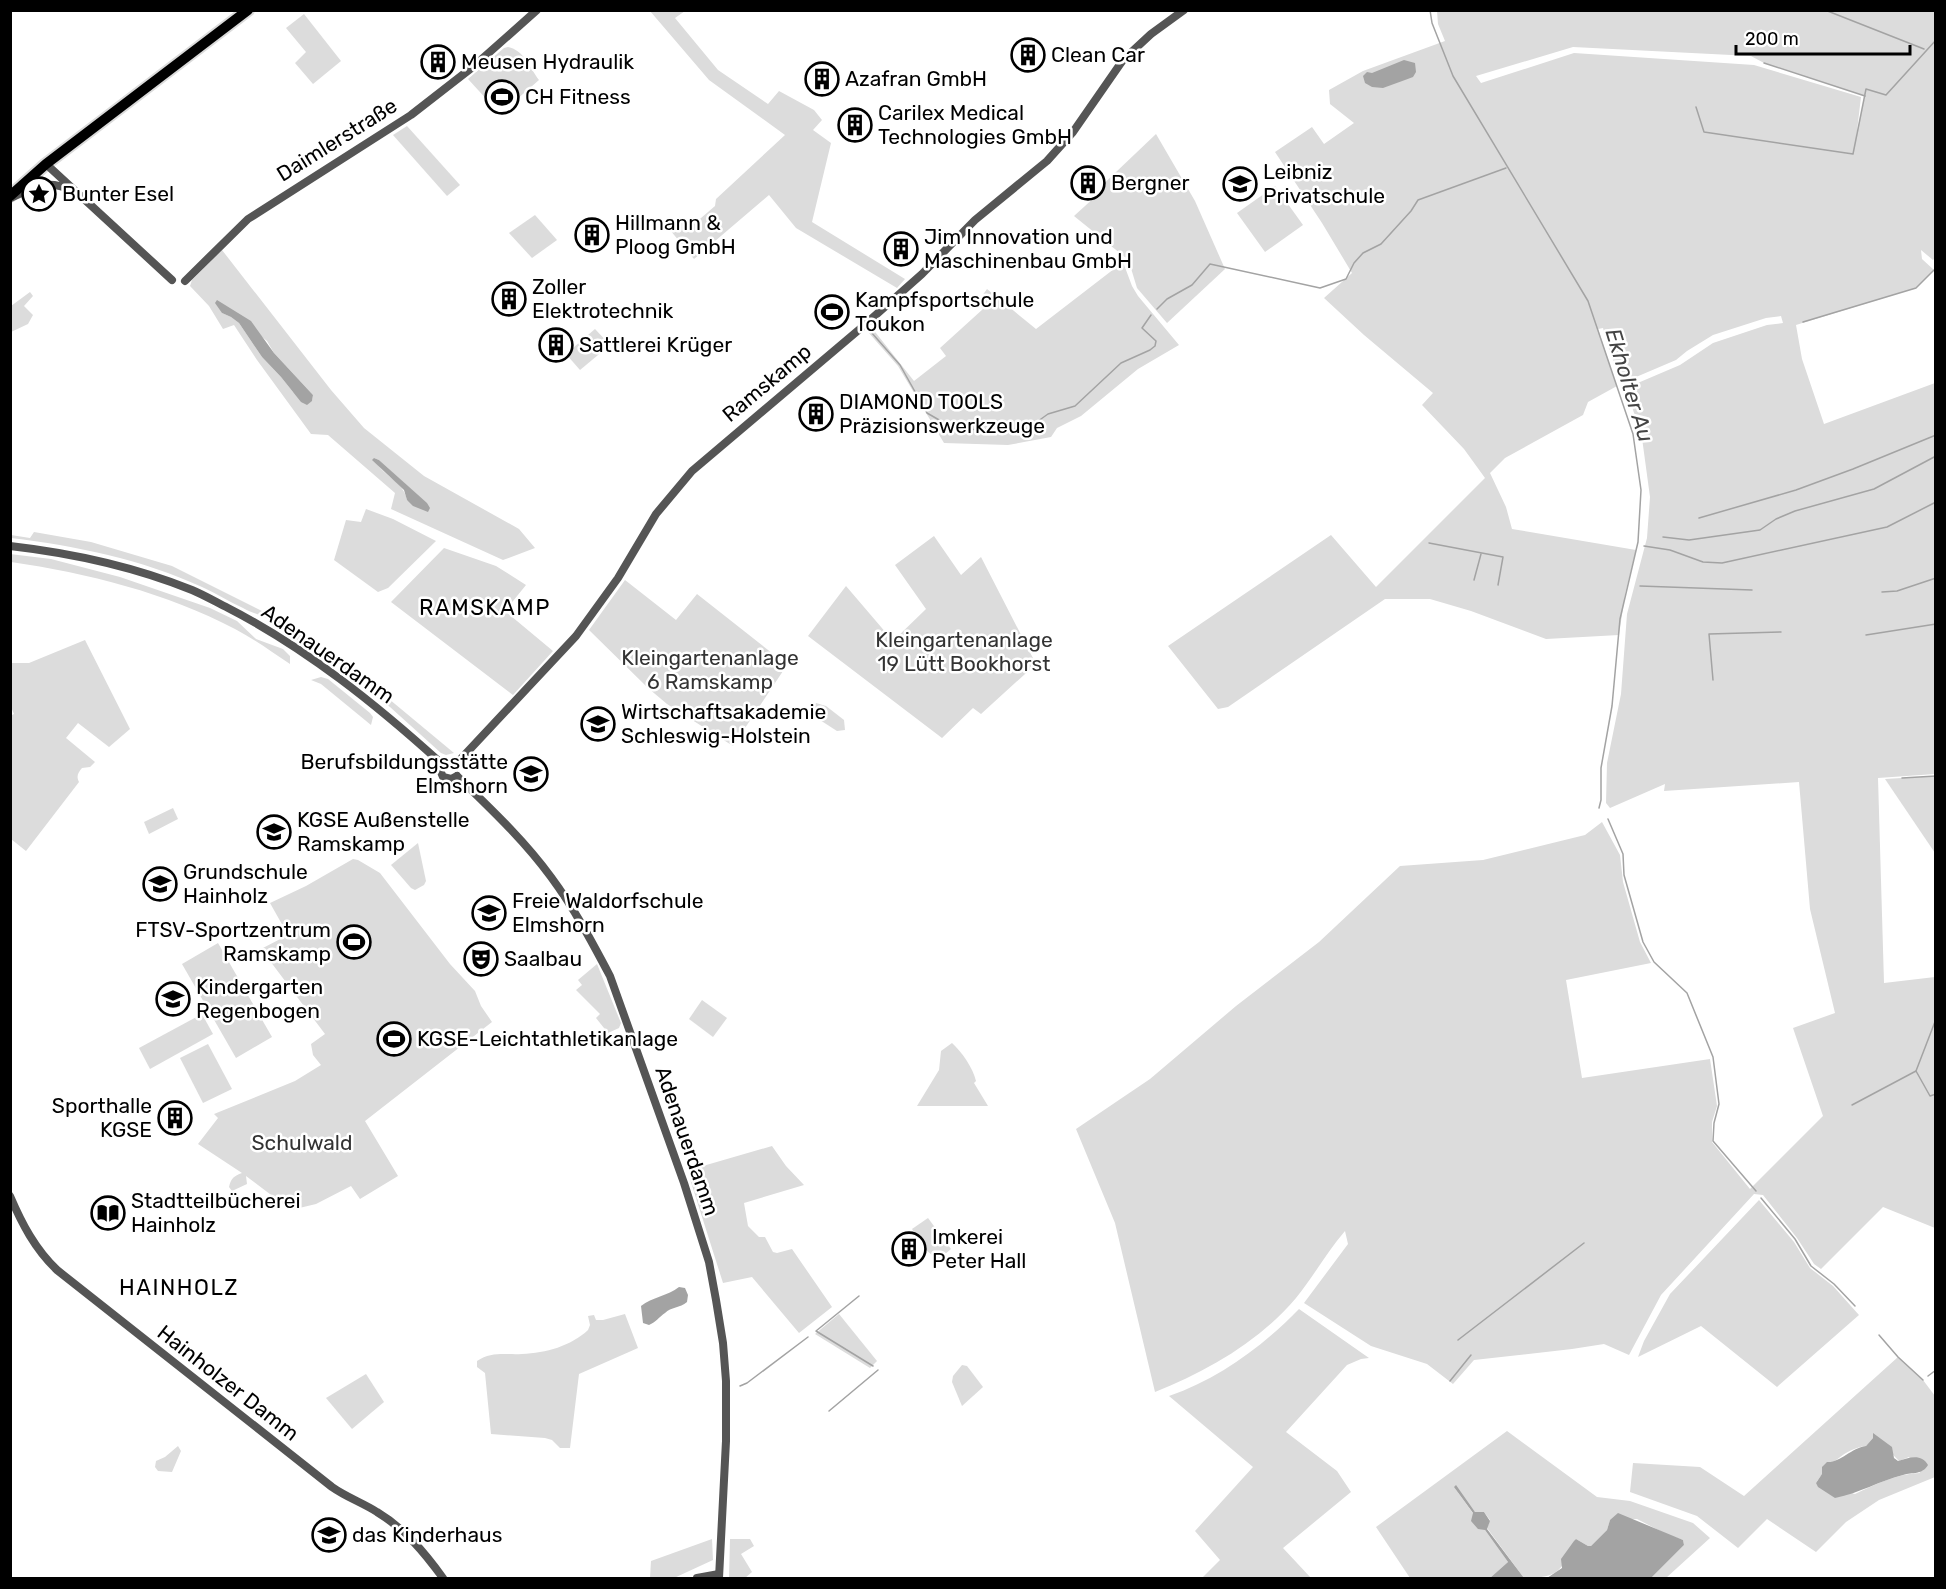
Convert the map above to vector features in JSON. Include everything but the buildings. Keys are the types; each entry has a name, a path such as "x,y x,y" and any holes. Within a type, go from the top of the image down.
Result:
{"main road":[{"path":"10,197 46,164 248,10"}],"street":[{"name":"Daimlerstraße","path":"185,281 248,219 411,115 474,66 537,10"},
{"name":"Ramskamp","path":"457,763 576,636 618,578 656,514 692,471 875,316 922,274 975,220 1047,161 1073,132 1123,60 1151,34 1184,10"},
{"path":"46,164 172,280"},
{"path":"10,197 45,184 57,184 77,194"},
{"name":"Adenauerdamm","path":"10,546 57,552 122,568 193,590 266,629 317,662 373,705 442,764 440,770 443,777 451,779 457,776 507,825 551,876 591,939 610,976 687,1192 709,1262 723,1343 726,1381 726,1441 719,1576"},
{"path":"442,764 451,760 457,763 459,768 457,776"},
{"name":"Hainholzer Damm","path":"10,1196 26,1231 45,1258 57,1270 332,1487 393,1522 417,1544 442,1578"},
{"path":"697,1578 719,1576"}],"green space":[{"path":"650,11 685,11 675,18 718,70 768,104 779,91 814,110 822,120 813,130 831,143 812,222 905,279 897,288 796,228 769,195 694,259 670,230 686,218 694,224 715,206 716,199 785,135 709,80"},
{"path":"1437,11 1935,11 1935,258 1933,260 1921,250 1922,259 1934,270 1916,288 1796,325 1802,359 1824,424 1935,383 1935,774 1878,778 1884,983 1935,977 1935,1228 1883,1207 1821,1269 1814,1264 1763,1195 1754,1194 1661,1295 1629,1355 1604,1344 1474,1360 1453,1384 1427,1364 1371,1346 1304,1303 1348,1244 1345,1231 1296,1298 1266,1328 1213,1365 1155,1392 1115,1223 1076,1129 1150,1079 1236,1006 1319,942 1400,866 1483,860 1585,835 1602,822 1620,855 1623,882 1640,942 1651,963 1566,980 1582,1078 1710,1059 1717,1106 1712,1122 1712,1142 1750,1189 1823,1116 1793,1028 1835,1013 1810,909 1799,782 1664,791 1665,784 1610,808 1606,803 1607,763 1621,694 1627,614 1647,538 1650,497 1642,438 1626,388 1680,365 1713,343 1767,325 1783,323 1781,316 1766,318 1713,335 1676,360 1622,383 1603,328 1598,329 1617,386 1588,402 1583,415 1505,458 1490,473 1506,507 1512,529 1636,550 1625,594 1619,635 1546,639 1471,611 1430,599 1385,599 1228,707 1218,709 1168,646 1331,535 1376,587 1485,478 1464,449 1422,405 1433,393 1324,298 1352,273 1275,152 1312,127 1324,144 1354,123 1330,104 1329,90 1363,71 1445,41 1438,24","holes":["1573,47 1751,56 1764,63 1865,96 1856,139 1861,97 1754,65 1574,53 1481,83 1476,76"]},
{"path":"304,14 341,61 313,84 295,63 306,52 286,28"},
{"name":"CH Fitness","path":"508,47 514,49 526,60 539,80 500,114 468,79"},
{"path":"407,126 460,185 447,196 393,135"},
{"path":"1156,134 1195,201 1225,269 1167,323 1137,288 1126,258 1074,216 1096,196 1094,193"},
{"path":"1275,186 1303,225 1265,252 1237,213"},
{"path":"535,215 557,240 532,258 509,233"},
{"path":"222,250 331,390 364,428 424,476 519,529 535,548 503,560 391,509 395,493 328,435 311,434 234,325 223,329 209,306 190,286 192,280","holes":["221,303 267,341 274,353 313,395 312,401 293,392 262,357 239,323 222,313","374,458 379,460 426,503 407,500 405,493 381,469"]},
{"path":"1123,262 1138,296 1179,345 1138,369 1081,416 1057,428 1051,437 1008,445 944,443 898,366 868,332 872,328 914,381 946,356 940,348 983,309 977,303 987,289 1036,329"},
{"path":"30,292 33,296 24,306 33,315 28,324 11,332 11,306"},
{"path":"595,329 610,345 580,370 566,354"},
{"path":"366,509 393,519 436,541 388,588 378,592 334,560 346,520 361,522"},
{"path":"34,532 91,542 172,566 278,619 315,645 302,643 265,617 179,577 108,555 11,538 11,535 30,538"},
{"name":"Kleingartenanlage 19 Lütt Bookhorst","path":"934,536 961,575 981,557 1036,664 981,714 973,708 942,738 808,636 846,586 893,641 926,609 895,565"},
{"path":"444,548 496,566 526,585 505,611 553,651 513,695 391,602"},
{"path":"10,554 51,559 120,577 210,608 237,621 256,639 283,649 290,656 290,664 235,629 182,605 126,586 68,572 11,562"},
{"name":"Kleingartenanlage 6 Ramskamp","path":"625,580 676,620 697,594 787,665 733,746 667,704 589,630"},
{"path":"85,640 130,729 109,747 78,723 66,738 95,762 90,767 82,768 78,776 79,782 26,851 11,839 10,716 14,714 11,707 11,663 29,663"},
{"path":"336,655 454,753 446,755 441,753 390,707 342,670"},
{"path":"321,677 328,679 370,713 373,717 371,725 321,684 311,680"},
{"path":"816,703 826,706 844,720 845,730 837,731 809,713"},
{"path":"1936,776 1935,853 1885,779"},
{"path":"173,808 178,819 149,834 144,822"},
{"path":"418,843 426,881 424,885 415,890 391,865"},
{"name":"Schulwald","path":"353,859 380,873 450,964 475,991 481,1006 492,1022 365,1121 398,1176 360,1199 351,1186 316,1204 291,1210 246,1176 247,1184 232,1191 229,1187 231,1181 242,1173 198,1144 218,1118 214,1114 295,1081 321,1065 313,1055 311,1044 325,1034 261,949 288,935 270,903 306,886"},
{"path":"218,943 272,1037 236,1058 182,964"},
{"path":"597,964 621,1023 619,1028 608,1033 596,1018 600,1014 576,990 582,985 578,980"},
{"path":"702,1000 727,1018 713,1037 689,1019"},
{"path":"202,1014 213,1034 150,1069 139,1048"},
{"path":"952,1043 970,1066 975,1076 974,1083 988,1106 917,1106 939,1070 941,1051"},
{"path":"208,1044 232,1089 203,1103 180,1058"},
{"path":"772,1146 786,1166 804,1185 744,1203 748,1226 759,1237 765,1237 773,1252 792,1249 832,1307 799,1333 752,1277 723,1283 690,1179 690,1173 696,1168"},
{"path":"1759,1200 1794,1242 1810,1268 1833,1286 1859,1315 1777,1387 1701,1326 1638,1357 1644,1341 1670,1294"},
{"path":"928,1218 951,1249 938,1260 926,1250 912,1229"},
{"path":"1299,1309 1369,1358 1347,1365 1286,1432 1337,1471 1351,1492 1283,1548 1311,1578 1202,1578 1220,1560 1195,1531 1253,1467 1169,1396 1223,1371 1271,1336"},
{"path":"625,1314 638,1348 579,1374 570,1448 560,1448 552,1440 545,1438 491,1434 485,1373 477,1367 477,1361 494,1355 531,1353 558,1348 588,1330 590,1325 588,1316 594,1315 596,1320 603,1320"},
{"path":"839,1314 877,1361 870,1368 815,1334"},
{"path":"1898,1357 1923,1380 1935,1396 1935,1477 1879,1500 1846,1522 1816,1552 1767,1519 1738,1548 1697,1516 1630,1492 1633,1463 1700,1467 1744,1496","holes":["1873,1434 1899,1461 1909,1457 1920,1473 1894,1477 1855,1494 1816,1483 1826,1470 1844,1454 1866,1446 1873,1438"]},
{"path":"962,1365 967,1366 983,1387 962,1406 952,1382 953,1376"},
{"path":"366,1374 384,1402 352,1429 326,1398"},
{"path":"1507,1431 1597,1497 1630,1501 1693,1523 1710,1538 1666,1578 1651,1578 1684,1545 1683,1540 1637,1519 1610,1520 1607,1530 1591,1546 1576,1539 1563,1565 1553,1574 1524,1578 1487,1528 1490,1520 1484,1512 1475,1512 1454,1487 1508,1562 1490,1578 1410,1578 1376,1527"},
{"path":"178,1446 181,1451 172,1472 158,1471 155,1467 156,1461"},
{"path":"712,1539 713,1560 674,1578 650,1578 651,1561"},
{"path":"730,1539 750,1539 754,1546 741,1554 752,1572 745,1578 729,1578"}],"shaded area":[{"path":"1404,60 1415,63 1416,72 1413,77 1383,88 1372,87 1365,83 1363,76 1367,72 1372,73"},
{"path":"217,300 251,321 274,353 313,395 312,401 307,405 301,402 262,357 239,323 222,313 215,303"},
{"path":"374,458 427,503 430,508 428,512 413,506 407,500 404,490 372,460"},
{"path":"679,1287 685,1288 688,1295 687,1302 667,1311 649,1325 643,1323 641,1306"},
{"path":"1873,1433 1892,1447 1894,1458 1898,1461 1918,1458 1928,1465 1920,1472 1907,1474 1835,1498 1818,1487 1816,1483 1822,1474 1822,1467 1827,1462 1832,1462 1855,1449 1866,1446 1873,1438"},
{"path":"1456,1485 1475,1512 1484,1512 1490,1521 1487,1529 1524,1578 1490,1578 1508,1562 1485,1530 1478,1529 1471,1521 1473,1513 1454,1487"},
{"path":"1618,1513 1683,1540 1684,1545 1651,1578 1547,1578 1562,1568 1561,1559 1576,1539 1591,1546 1607,1530 1610,1520"}],"waterway":[{"name":"Ekholter Au","path":"1430,10 1432,23 1453,76 1588,301 1633,434 1641,490 1638,542 1620,619 1612,706 1601,768 1599,808"},
{"path":"1825,10 1924,49"},
{"path":"1696,107 1704,132 1853,154 1866,89 1886,95 1936,40"},
{"path":"1764,63 1865,96"},
{"path":"1157,309 1167,299 1192,285 1210,264 1320,288 1346,279 1354,263 1363,253 1381,244 1418,200 1506,168"},
{"path":"1803,322 1916,288 1934,270 1936,272"},
{"path":"871,332 900,365 927,413 953,428 982,430 1006,425 1018,431 1027,429 1048,414 1075,406 1121,363 1155,346 1156,341 1142,328 1151,315"},
{"path":"1699,518 1796,490 1936,435"},
{"path":"1663,537 1689,540 1760,530 1776,519 1795,511 1874,489 1936,456"},
{"path":"1644,546 1670,550 1703,562 1722,563 1887,527 1936,502"},
{"path":"1429,543 1503,557 1498,585"},
{"path":"1474,580 1481,554"},
{"path":"1882,592 1897,591 1936,578"},
{"path":"1640,586 1752,590"},
{"path":"1866,635 1936,624"},
{"path":"1713,680 1709,634 1781,632"},
{"path":"1902,778 1936,776"},
{"name":"Ekholter Au","path":"1608,819 1623,854 1624,875 1643,942 1654,962 1687,993 1713,1057 1719,1104 1714,1123 1713,1141 1756,1191"},
{"path":"1916,1071 1936,1019"},
{"path":"1852,1105 1916,1071 1930,1096 1936,1094"},
{"name":"Ekholter Au","path":"1761,1198 1795,1239 1811,1266 1834,1284 1855,1306"},
{"path":"1458,1340 1584,1243"},
{"path":"859,1296 816,1331 873,1366"},
{"path":"1879,1335 1923,1380"},
{"path":"740,1386 808,1337"},
{"path":"1450,1381 1471,1355"},
{"path":"829,1411 878,1370"},
{"path":"1928,1376 1936,1370"}],"place":[{"name":"Clean Car","path":"1028,55"},
{"name":"Meusen Hydraulik","path":"438,62"},
{"name":"Azafran GmbH","path":"822,79"},
{"name":"CH Fitness","path":"502,97"},
{"name":"Carilex Medical Technologies GmbH","path":"855,125"},
{"name":"Bergner","path":"1088,183"},
{"name":"Leibniz Privatschule","path":"1240,184"},
{"name":"Bunter Esel","path":"39,194"},
{"name":"Hillmann & Ploog GmbH","path":"592,235"},
{"name":"Jim Innovation und Maschinenbau GmbH","path":"901,249"},
{"name":"Zoller Elektrotechnik","path":"509,299"},
{"name":"Kampfsportschule Toukon","path":"832,312"},
{"name":"Sattlerei Krüger","path":"556,345"},
{"name":"DIAMOND TOOLS Präzisionswerkzeuge","path":"816,414"},
{"name":"Wirtschaftsakademie Schleswig-Holstein","path":"598,724"},
{"name":"Berufsbildungsstätte Elmshorn","path":"531,774"},
{"name":"KGSE Außenstelle Ramskamp","path":"274,832"},
{"name":"Grundschule Hainholz","path":"160,884"},
{"name":"Freie Waldorfschule Elmshorn","path":"489,913"},
{"name":"FTSV-Sportzentrum Ramskamp","path":"354,942"},
{"name":"Saalbau","path":"481,959"},
{"name":"Kindergarten Regenbogen","path":"173,999"},
{"name":"KGSE-Leichtathletikanlage","path":"394,1039"},
{"name":"Sporthalle KGSE","path":"175,1118"},
{"name":"Stadtteilbücherei Hainholz","path":"108,1213"},
{"name":"Imkerei Peter Hall","path":"909,1249"},
{"name":"das Kinderhaus","path":"329,1535"}],"district":[{"name":"RAMSKAMP","path":"485,607"},
{"name":"HAINHOLZ","path":"179,1287"}]}
